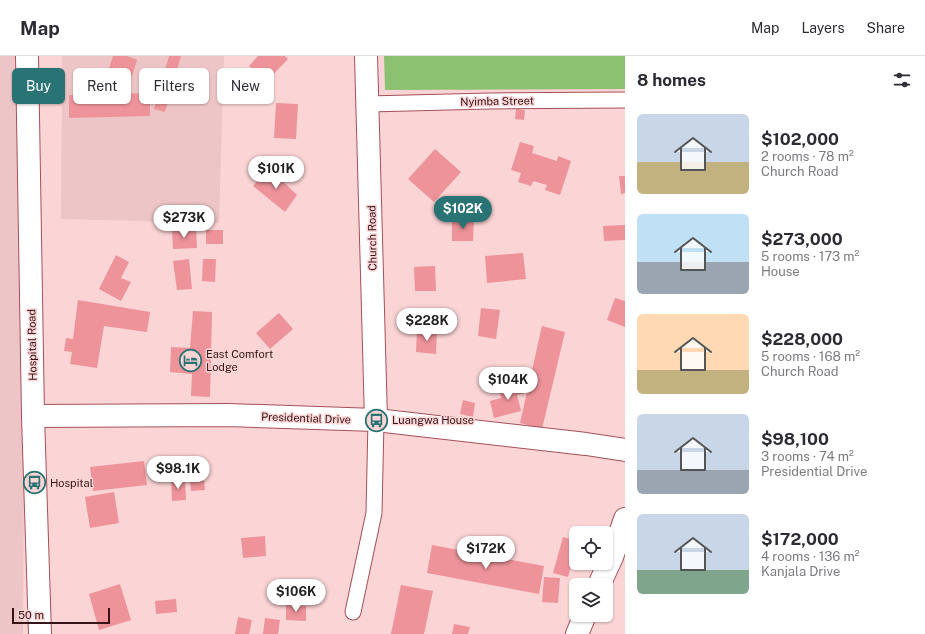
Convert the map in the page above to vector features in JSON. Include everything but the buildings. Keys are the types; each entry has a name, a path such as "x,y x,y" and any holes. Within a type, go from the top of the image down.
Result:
{"street":[{"name":"Hospital Road","path":"27,56 40,634"},
{"name":"Church Road","path":"366,56 376,420"},
{"name":"Nyimba Street","path":"368,104 625,100"},
{"name":"Presidential Drive","path":"34,416 228,415 376,420 586,444 625,450"},
{"path":"353,612 374,513 376,420"},
{"path":"602,578 612,557 625,519"},
{"path":"577,634 582,622"}],"shaded area":[{"path":"0,56 27,56 27,68 12,68 12,104 27,104 23,634 0,634"},
{"path":"62,56 224,56 224,68 217,68 217,104 223,104 219,223 61,219 62,104 65,104 65,68 62,68"}],"green space":[{"path":"384,56 625,56 625,89 385,90"}],"place":[{"name":"East Comfort Lodge","path":"191,360"},
{"name":"Luangwa House","path":"376,420"},
{"name":"Hospital","path":"35,483"}]}
